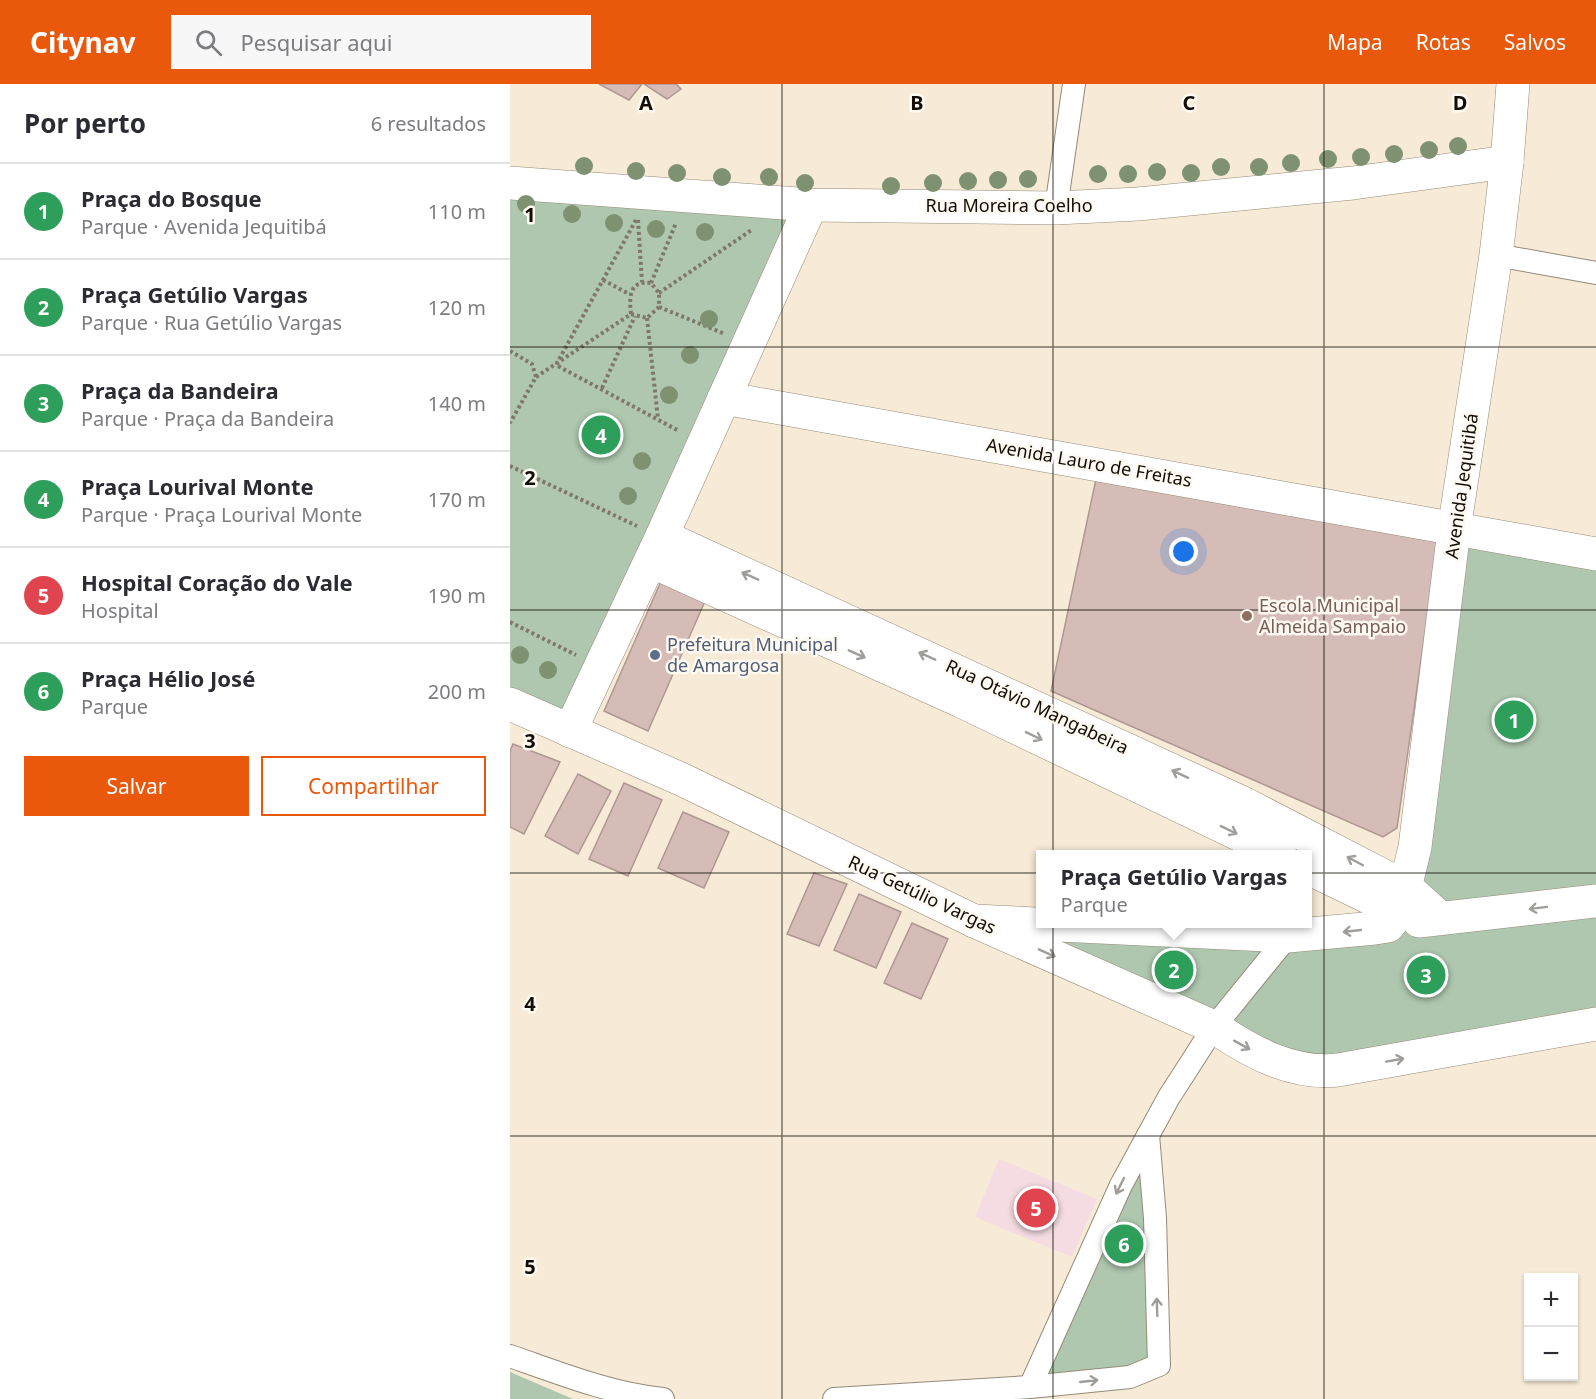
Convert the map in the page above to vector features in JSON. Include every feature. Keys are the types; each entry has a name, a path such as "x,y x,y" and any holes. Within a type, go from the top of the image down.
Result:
{"street":[{"path":"1056,208 1074,84"},
{"name":"Avenida Jequitibá","path":"1398,909 1426,770 1454,530 1508,162 1513,84"},
{"name":"Rua Moreira Coelho","path":"510,183 687,198 811,205 1056,208 1138,204 1353,183 1508,162"},
{"path":"570,731 750,343 811,205"},
{"path":"1496,255 1596,273"},
{"name":"Avenida Lauro de Freitas","path":"724,398 1596,554"},
{"name":"Rua Otávio Mangabeira","path":"656,548 968,689 1245,804 1398,909"},
{"name":"Rua Otávio Mangabeira","path":"968,689 1271,850"},
{"name":"Rua Getúlio Vargas","path":"510,704 683,780 974,921 1214,1027 1251,1050 1299,1069 1338,1070 1596,1024"},
{"path":"1312,870 1398,909 1440,918 1596,901"},
{"path":"1121,928 1288,936 1398,909"},
{"path":"974,921 1036,924"},
{"path":"1030,1387 1120,1185 1169,1096 1214,1027 1288,936"},
{"path":"834,1399 1030,1387 1130,1377 1159,1365 1155,1218 1148,1135"},
{"path":"510,1356 577,1379 663,1399"}],"path":[{"path":"651,283 687,198"},
{"path":"556,365 637,217 642,282"},
{"path":"659,293 761,223"},
{"path":"603,280 629,294"},
{"path":"629,294 642,282 651,283 659,293 659,307 646,318"},
{"path":"602,388 633,315 629,294"},
{"path":"659,307 750,343"},
{"path":"510,423 536,377 633,315 646,318"},
{"path":"646,318 658,419"},
{"path":"510,351 532,364 536,377"},
{"path":"556,365 703,445"},
{"path":"510,466 656,548"},
{"path":"510,622 600,667"}],"shaded area":[{"path":"999,1159 1097,1199 1072,1257 975,1217"}],"green space":[{"path":"510,189 808,208 569,727 510,701"},
{"path":"1454,530 1596,554 1596,1022 1311,1068 1014,923 1036,923 1036,928 1388,926"},
{"path":"1145,1140 1157,1364 1037,1386"},
{"path":"510,1372 573,1399 510,1399"}],"building":[{"path":"599,84 642,84 629,100"},
{"path":"644,84 676,84 681,89 667,99"},
{"name":"Escola Municipal Almeida Sampaio","path":"1096,479 1438,542 1397,828 1383,837 1051,691"},
{"name":"Prefeitura Municipal de Amargosa","path":"662,579 706,599 648,731 604,711"},
{"path":"513,744 560,762 524,834 510,827 510,751"},
{"path":"578,774 611,791 578,854 545,836"},
{"path":"624,783 662,800 628,876 589,859"},
{"path":"683,812 729,832 704,888 658,868"},
{"path":"814,873 847,884 819,946 787,934"},
{"path":"859,894 901,912 876,968 834,950"},
{"path":"912,923 948,939 921,999 884,983"}],"place":[{"name":"Praça Lourival Monte","path":"601,435"},
{"name":"Escola Municipal Almeida Sampaio","path":"1247,616"},
{"name":"Prefeitura Municipal de Amargosa","path":"655,655"},
{"name":"Praça do Bosque","path":"1514,720"},
{"name":"Praça Getúlio Vargas","path":"1174,970"},
{"name":"Praça da Bandeira","path":"1426,975"},
{"name":"Hospital Coração do Vale","path":"1036,1208"},
{"name":"Praça Hélio José","path":"1124,1244"}]}
